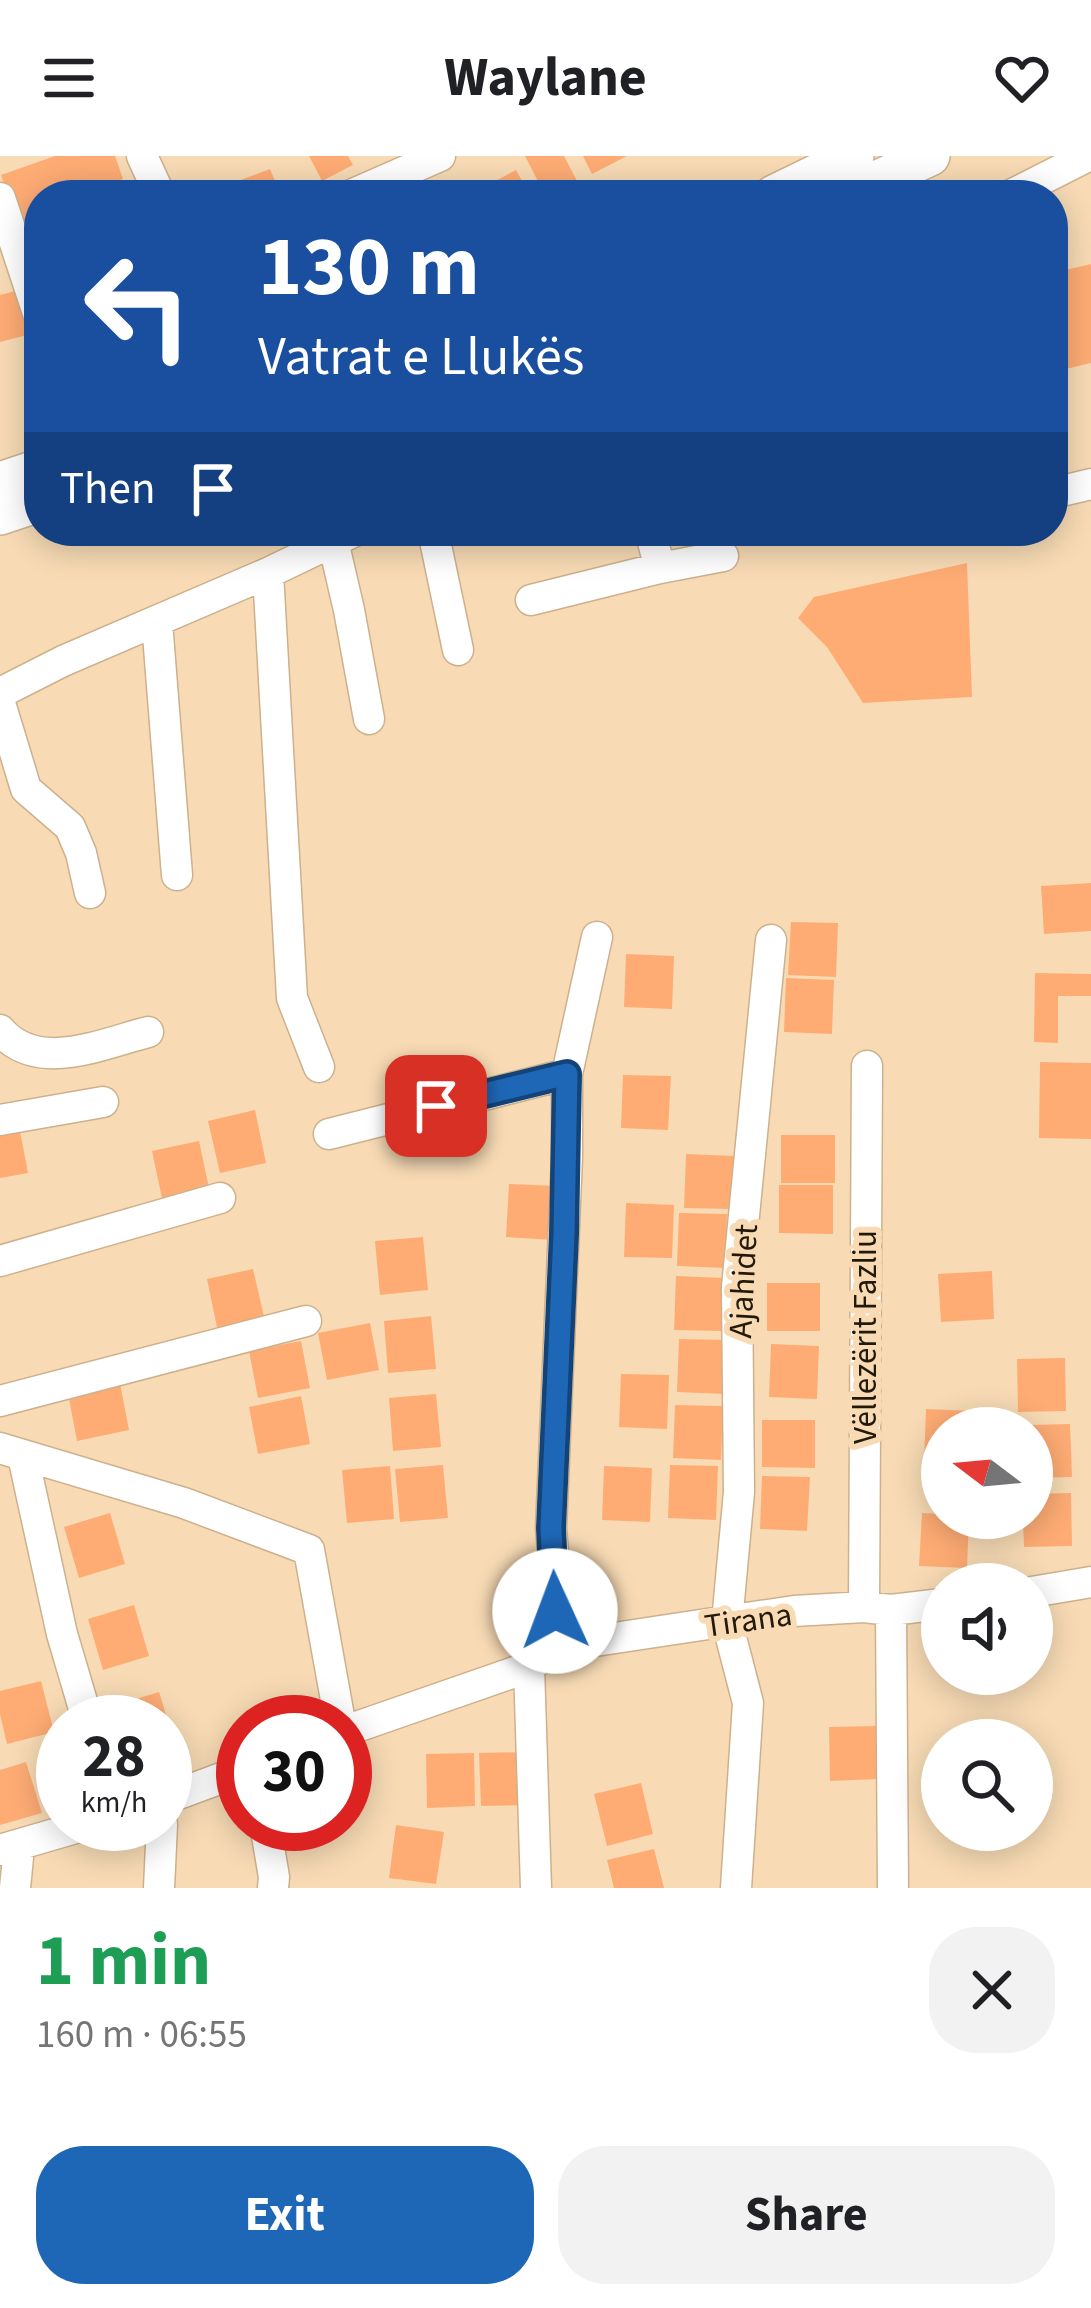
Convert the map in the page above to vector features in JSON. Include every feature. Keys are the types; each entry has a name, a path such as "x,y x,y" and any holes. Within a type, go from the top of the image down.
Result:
{"main road":[{"path":"805,180 854,156"},
{"path":"878,180 930,156"}],"street":[{"path":"385,180 439,156"},
{"path":"1041,180 1088,156"},
{"path":"0,198 24,271"},
{"path":"0,693 323,546"},
{"path":"345,546 349,610 369,719"},
{"path":"436,546 458,650"},
{"path":"654,546 660,568"},
{"path":"530,600 723,556"},
{"path":"268,573 292,998 319,1067"},
{"path":"158,622 177,875"},
{"path":"0,703 26,789 70,827 90,893"},
{"path":"372,1722 529,1667 555,1647 551,1528 567,1074 597,937"},
{"name":"Ajahidet","path":"736,1888 748,1703 728,1622 740,1492 737,1287 771,940"},
{"path":"0,1030 26,1051 67,1053 148,1032"},
{"name":"Vëllezërit Fazliu","path":"867,1066 877,1609 893,1888"},
{"path":"329,1134 567,1074"},
{"path":"0,1120 104,1102"},
{"path":"0,1261 220,1198"},
{"path":"0,1401 306,1321"},
{"path":"11,1452 184,1503 309,1550 335,1695"},
{"path":"11,1452 80,1695"},
{"path":"1053,1588 1091,1582"},
{"name":"Tirana","path":"555,1647 794,1611 921,1606"},
{"path":"529,1667 536,1888"},
{"path":"9,1848 15,1888"},
{"path":"159,1888 161,1851"},
{"path":"270,1851 273,1888"}],"building":[{"path":"55,156 115,156 123,179 24,180 24,243 1,175"},
{"path":"309,156 348,156 353,165 321,180"},
{"path":"525,156 564,156 576,180 537,180"},
{"path":"583,156 627,156 592,174"},
{"path":"270,169 275,180 240,180"},
{"path":"516,170 522,180 497,180"},
{"path":"1091,264 1091,363 1068,368 1068,269"},
{"path":"23,289 24,336 0,342 0,295"},
{"path":"967,563 972,697 863,703 827,647 798,618 814,597"},
{"path":"1091,883 1091,931 1044,934 1041,886"},
{"path":"791,922 838,923 836,977 788,975"},
{"path":"626,954 674,956 672,1009 624,1007"},
{"path":"1035,973 1091,974 1091,996 1058,996 1058,1043 1034,1042"},
{"path":"786,978 834,980 832,1034 784,1032"},
{"path":"1040,1062 1091,1063 1091,1139 1039,1138"},
{"path":"623,1075 671,1076 668,1130 621,1128"},
{"path":"255,1110 266,1163 220,1173 208,1121"},
{"path":"19,1126 28,1173 0,1178 0,1129"},
{"path":"781,1135 835,1135 835,1183 781,1183"},
{"path":"199,1141 210,1193 163,1203 152,1151"},
{"path":"686,1154 734,1156 732,1209 684,1208"},
{"path":"509,1184 556,1186 554,1240 506,1237"},
{"path":"779,1185 833,1185 833,1234 779,1233"},
{"path":"626,1203 674,1205 672,1258 624,1257"},
{"path":"679,1213 727,1214 725,1268 677,1266"},
{"path":"423,1237 428,1290 380,1295 375,1241"},
{"path":"253,1269 265,1321 218,1332 207,1279"},
{"path":"992,1271 994,1319 941,1322 938,1274"},
{"path":"676,1276 724,1278 722,1331 674,1330"},
{"path":"767,1283 820,1283 820,1331 767,1331"},
{"path":"431,1316 436,1369 388,1373 384,1321"},
{"path":"370,1323 379,1370 327,1380 318,1333"},
{"path":"679,1339 727,1340 725,1394 677,1392"},
{"path":"301,1341 310,1388 258,1398 249,1351"},
{"path":"771,1344 819,1346 817,1399 769,1397"},
{"path":"1065,1358 1066,1411 1018,1407 1017,1359"},
{"path":"621,1374 669,1375 667,1429 619,1427"},
{"path":"120,1383 129,1430 77,1441 68,1393"},
{"path":"436,1394 441,1447 393,1451 389,1398"},
{"path":"301,1396 310,1444 258,1454 249,1407"},
{"path":"675,1405 723,1406 721,1460 673,1458"},
{"path":"762,1420 815,1420 815,1468 762,1467"},
{"path":"1053,1424 1070,1424 1072,1477 1053,1477"},
{"path":"443,1465 448,1518 400,1522 395,1469"},
{"path":"670,1465 718,1466 716,1520 668,1518"},
{"path":"390,1466 394,1519 347,1523 342,1470"},
{"path":"604,1466 652,1468 650,1522 602,1520"},
{"path":"762,1476 810,1477 807,1531 760,1529"},
{"path":"1053,1493 1071,1493 1072,1546 1024,1547 1024,1539 1053,1539"},
{"path":"110,1513 125,1564 79,1578 64,1527"},
{"path":"921,1531 921,1539 968,1539 967,1563 919,1566"},
{"path":"134,1605 149,1656 103,1670 88,1619"},
{"path":"41,1681 45,1695 36,1695 36,1737 7,1744 0,1691"},
{"path":"877,1726 878,1779 830,1781 829,1727"},
{"path":"527,1752 529,1805 481,1806 479,1753"},
{"path":"474,1753 475,1806 427,1808 426,1754"},
{"path":"26,1762 36,1794 36,1815 0,1825 0,1770"},
{"path":"641,1783 653,1834 607,1846 594,1794"},
{"path":"396,1825 444,1832 436,1884 389,1878"},
{"path":"654,1849 664,1888 614,1888 607,1860"}],"route":[{"path":"436,1106 567,1074 551,1528 555,1611"}]}
